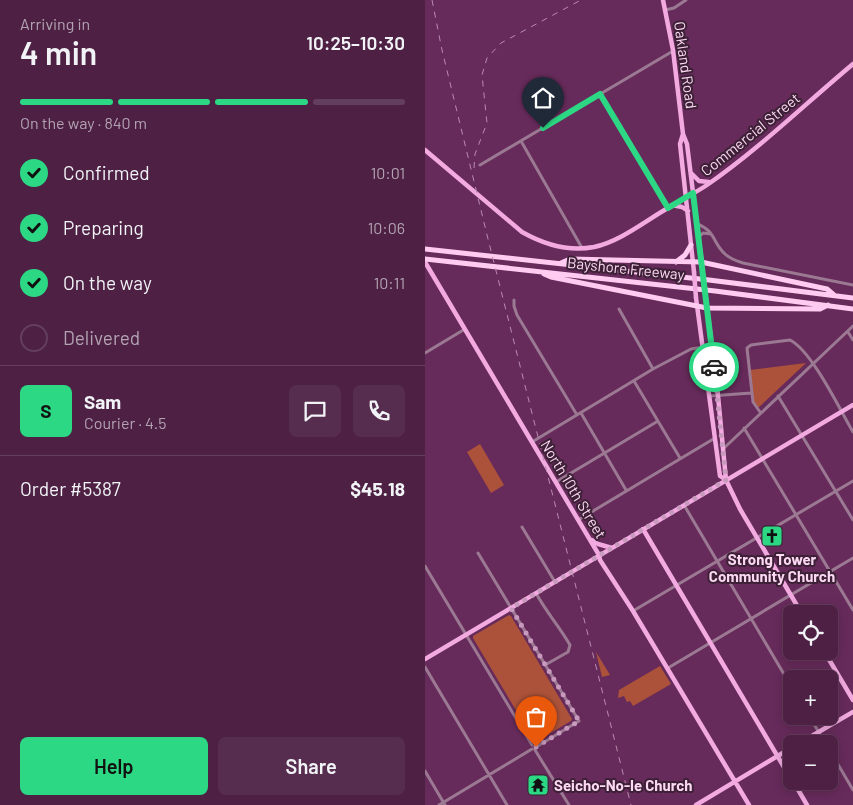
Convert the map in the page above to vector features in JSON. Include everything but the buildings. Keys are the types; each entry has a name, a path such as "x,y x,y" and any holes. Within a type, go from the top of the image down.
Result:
{"highway":[{"path":"676,262 685,255 691,245"},
{"name":"Bayshore Freeway","path":"425,248 853,298"},
{"path":"559,263 570,259 702,264 827,290 834,295"},
{"name":"Bayshore Freeway","path":"425,260 538,271 853,309"},
{"path":"538,271 551,277 707,308 821,310 829,305"}],"main road":[{"name":"Oakland Road","path":"663,0 673,50 683,134 687,144 718,396 726,480"},
{"name":"Commercial Street","path":"425,150 523,233 538,241 558,247 582,248 604,244 625,234 711,182 743,158 853,64"},
{"name":"Oakland Road","path":"683,134 681,144 703,347 720,476 726,480"},
{"path":"690,172 699,181 711,182"},
{"path":"670,206 682,207 688,211"},
{"name":"North 10th Street","path":"425,260 599,555 600,560 668,668 749,805"},
{"path":"425,659 853,404"},
{"path":"726,480 757,538 797,605"},
{"path":"643,529 783,765"},
{"path":"590,540 612,548"},
{"path":"829,660 853,700"},
{"path":"814,735 853,712"},
{"path":"696,805 783,753"},
{"path":"798,790 807,805"}],"street":[{"path":"665,10 674,8 686,0"},
{"path":"480,165 673,50"},
{"path":"600,94 670,206"},
{"path":"521,141 582,248"},
{"path":"697,223 708,229 725,254 738,261 853,285"},
{"path":"699,237 703,233 711,234"},
{"path":"514,300 517,316 577,415"},
{"path":"619,309 653,369"},
{"path":"723,449 853,326"},
{"path":"425,353 465,329"},
{"path":"848,332 853,340"},
{"path":"760,412 753,402 746,350 751,345 790,340 794,342 813,364 853,432"},
{"path":"532,442 653,369 691,349 703,347"},
{"path":"634,381 680,458"},
{"path":"710,396 751,393"},
{"path":"778,396 853,520"},
{"path":"581,413 626,490"},
{"path":"556,482 658,421"},
{"path":"744,428 853,610"},
{"path":"578,520 715,438"},
{"path":"633,611 853,481"},
{"path":"684,505 783,673"},
{"path":"523,527 555,582"},
{"path":"439,805 445,804 579,721 478,553"},
{"path":"668,668 853,558"},
{"path":"425,566 567,805"},
{"path":"536,593 570,645 568,652 545,665"},
{"path":"425,668 507,805"},
{"path":"815,725 821,735"},
{"path":"838,764 853,790"},
{"path":"425,771 445,804"}],"shaded area":[{"path":"806,363 758,408 754,402 750,370"},
{"path":"480,444 504,485 491,493 467,452"},
{"path":"509,615 572,719 537,741 533,739 473,638 473,636"},
{"path":"596,652 610,675 602,677"},
{"path":"660,666 671,684 633,706 630,701 627,702 624,696 618,698 619,690"}],"railway":[{"path":"432,0 442,50 489,243 631,805"},
{"path":"474,168 475,154 487,123 482,75 487,58 501,43 581,0"}],"way so far":[{"path":"536,747 579,721 511,608 726,480 714,367"}],"place":[{"name":"Strong Tower Community Church","path":"772,536"},
{"name":"Seicho-No-Ie Church","path":"538,785"}],"route":[{"path":"543,128 600,94 668,208 693,193 714,367"}]}
